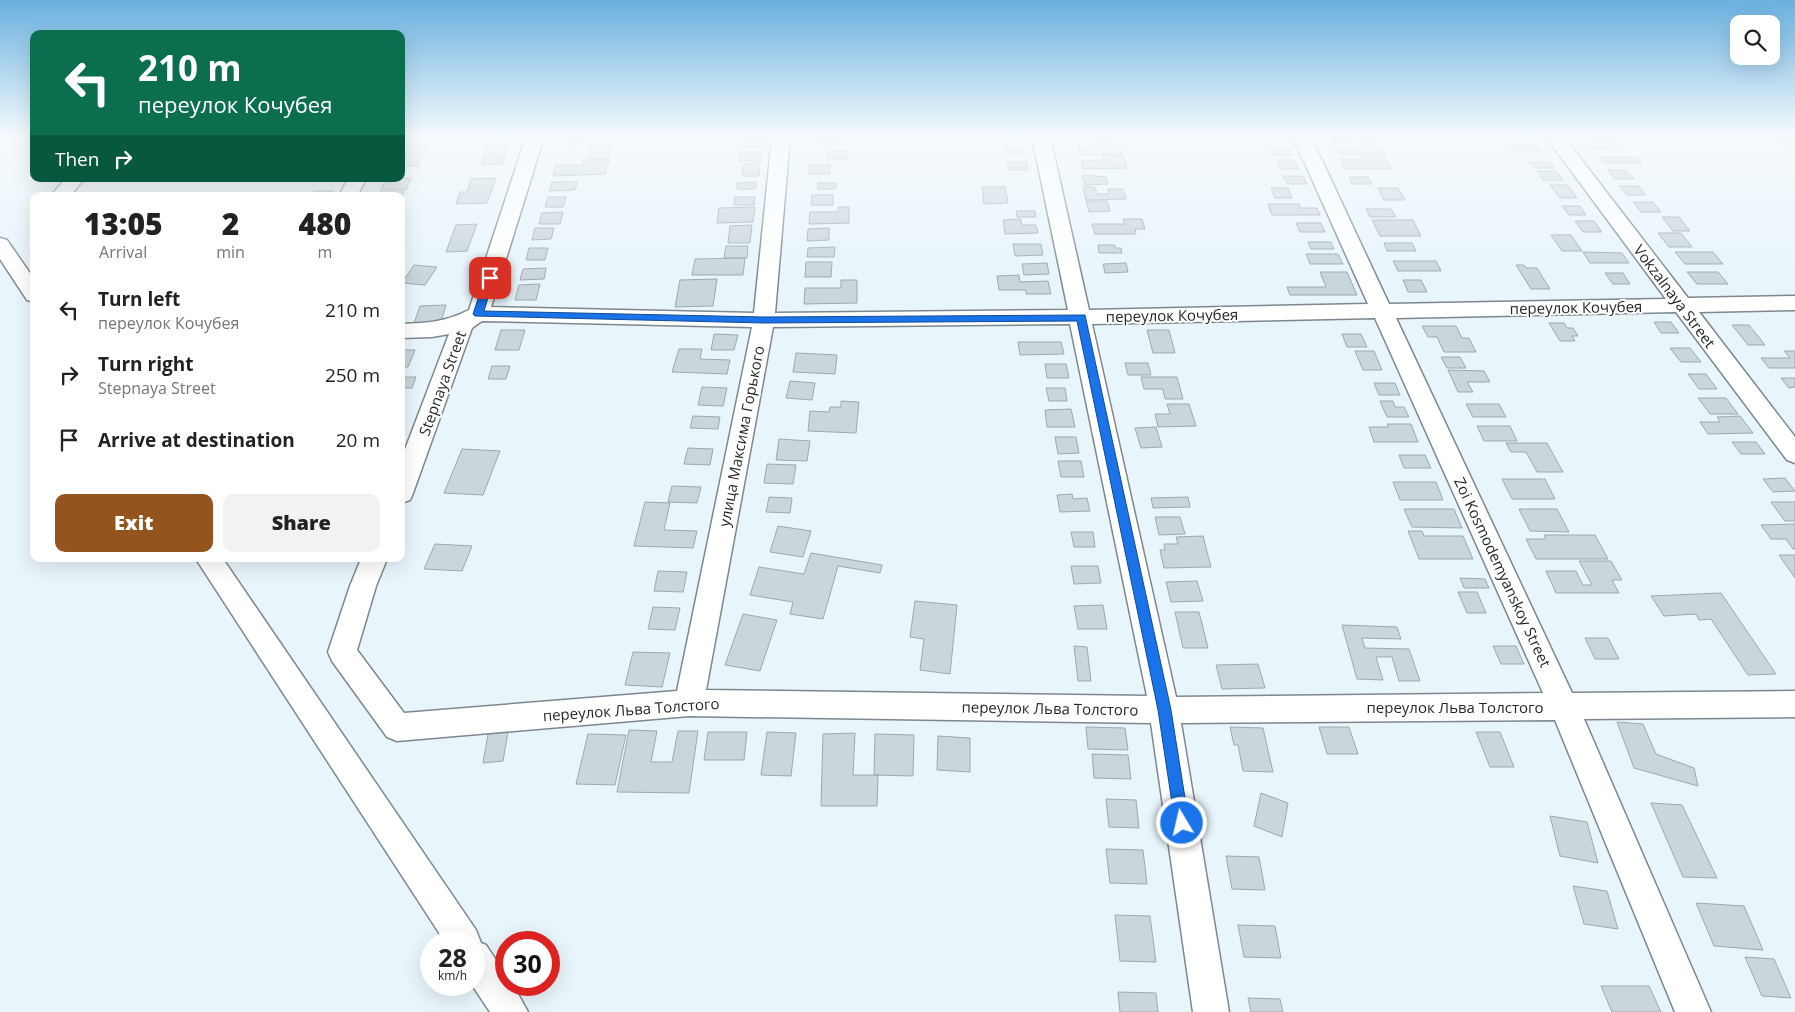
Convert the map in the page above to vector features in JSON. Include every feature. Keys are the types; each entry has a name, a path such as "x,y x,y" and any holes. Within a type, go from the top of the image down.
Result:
{"street":[{"name":"Stepnaya Street","path":"405,482 463,324 478,314 520,184"},
{"name":"улица Максима Горького","path":"689,703 764,320 777,184"},
{"path":"1051,184 1164,710 1211,1012"},
{"name":"Zoi Kosmodemyanskoy Street","path":"1324,184 1564,707 1693,1012"},
{"name":"Vokzalnaya Street","path":"1590,184 1795,454"},
{"path":"0,244 30,289"},
{"name":"переулок Кочубея","path":"405,331 432,330 457,325 478,314 764,320 1081,317 1795,303"},
{"path":"211,562 457,931"},
{"name":"переулок Льва Толстого","path":"373,562 342,652 397,727 689,703 1164,710 1795,704"},
{"path":"485,974 510,1012"}],"building":[{"path":"384,184 408,184 406,190 381,190"},
{"path":"469,184 494,184 487,203 456,204 460,192 467,192"},
{"path":"551,184 576,184 575,190 549,191"},
{"path":"737,184 756,184 756,189 737,189"},
{"path":"818,184 836,184 836,189 818,189"},
{"path":"1550,185 1568,185 1577,198 1560,198"},
{"path":"1619,186 1638,186 1646,195 1627,195"},
{"path":"982,187 1005,187 1008,203 984,204"},
{"path":"1083,187 1095,187 1097,194 1109,194 1108,189 1123,189 1126,199 1086,200"},
{"path":"1271,188 1288,188 1292,198 1275,198"},
{"path":"1378,188 1398,188 1405,200 1384,200"},
{"path":"314,191 333,191 332,192"},
{"path":"812,195 833,195 833,205 811,205"},
{"path":"548,197 566,197 563,207 545,207"},
{"path":"735,197 755,197 754,205 734,205"},
{"path":"1086,201 1107,201 1110,211 1089,212"},
{"path":"1633,202 1653,202 1661,212 1641,212"},
{"path":"1268,204 1299,204 1300,208 1317,208 1320,215 1272,215"},
{"path":"1562,206 1580,206 1586,215 1569,215"},
{"path":"755,207 753,222 717,223 719,208"},
{"path":"838,207 849,207 849,223 809,224 810,212 838,212"},
{"path":"1366,209 1391,209 1396,217 1370,217"},
{"path":"1016,211 1035,211 1036,217 1017,217"},
{"path":"563,212 560,224 539,224 542,213"},
{"path":"1662,217 1679,217 1690,231 1673,231"},
{"path":"1021,219 1022,225 1036,225 1038,233 1005,234 1003,220"},
{"path":"1123,219 1142,219 1145,229 1135,229 1136,234 1095,234 1092,224 1125,224"},
{"path":"1372,220 1413,220 1421,236 1380,236"},
{"path":"1575,221 1594,221 1602,232 1583,232"},
{"path":"1296,223 1321,223 1325,232 1300,232"},
{"path":"477,224 467,251 446,252 456,225"},
{"path":"752,225 750,243 728,243 730,226"},
{"path":"535,228 554,228 551,239 532,240"},
{"path":"829,228 829,240 807,241 808,229"},
{"path":"1658,233 1681,233 1692,247 1669,247"},
{"path":"1551,235 1571,235 1582,251 1562,251"},
{"path":"1308,242 1331,242 1334,249 1311,249"},
{"path":"1384,243 1412,243 1416,251 1387,251"},
{"path":"1013,244 1041,244 1043,255 1015,256"},
{"path":"1098,245 1115,245 1115,248 1121,248 1122,253 1099,253"},
{"path":"726,246 748,246 747,258 724,258"},
{"path":"835,247 834,257 807,257 808,248"},
{"path":"529,248 548,248 545,260 526,260"},
{"path":"1583,252 1622,253 1629,263 1590,263"},
{"path":"1675,252 1713,252 1723,264 1685,264"},
{"path":"1306,254 1338,254 1343,264 1310,264"},
{"path":"745,258 743,275 692,275 695,259"},
{"path":"1393,261 1436,261 1441,271 1398,271"},
{"path":"806,262 832,262 831,277 805,277"},
{"path":"1047,263 1049,274 1024,275 1022,264"},
{"path":"1126,263 1128,272 1105,273 1103,264"},
{"path":"414,265 437,267 425,285 405,283 405,278"},
{"path":"1516,265 1524,265 1526,268 1537,268 1550,289 1531,289"},
{"path":"546,268 544,279 520,280 523,269"},
{"path":"1320,272 1347,272 1357,295 1290,295 1287,287 1326,287"},
{"path":"1687,272 1718,272 1728,284 1697,284"},
{"path":"1605,273 1623,273 1630,284 1613,284"},
{"path":"1019,275 1020,282 1048,281 1051,294 1026,294 1026,290 999,290 997,276"},
{"path":"717,279 713,306 675,307 680,280"},
{"path":"841,280 857,280 857,303 804,304 805,288 841,288"},
{"path":"1403,280 1421,280 1427,292 1408,292"},
{"path":"540,284 536,300 515,300 519,285"},
{"path":"446,305 441,322 414,323 420,306"},
{"path":"1654,322 1671,322 1679,333 1661,333"},
{"path":"1549,323 1564,323 1567,328 1573,328 1578,336 1572,336 1575,341 1560,341"},
{"path":"1732,325 1749,325 1765,345 1748,345"},
{"path":"1422,326 1456,326 1462,338 1469,338 1476,352 1444,352 1437,337 1428,337"},
{"path":"501,330 525,330 519,350 495,350"},
{"path":"1147,330 1169,330 1175,353 1153,353"},
{"path":"714,334 738,335 734,350 711,350"},
{"path":"1342,334 1361,334 1367,347 1347,347"},
{"path":"1018,342 1061,342 1064,354 1020,355"},
{"path":"1670,348 1690,348 1701,362 1681,362"},
{"path":"679,349 702,349 700,359 730,360 727,374 672,372"},
{"path":"405,350 415,350 408,367 405,367"},
{"path":"1355,351 1374,351 1382,370 1363,370"},
{"path":"1784,351 1795,351 1795,368 1769,368 1761,358 1790,358"},
{"path":"796,353 837,355 835,374 793,372"},
{"path":"1441,357 1460,357 1466,368 1447,368"},
{"path":"1125,363 1148,363 1151,375 1128,375"},
{"path":"1045,364 1066,364 1069,378 1047,378"},
{"path":"492,366 510,366 506,379 488,379"},
{"path":"1448,370 1484,371 1490,382 1467,382 1473,392 1458,392"},
{"path":"1688,374 1706,374 1717,389 1699,389"},
{"path":"405,377 416,377 412,388 405,388"},
{"path":"1141,377 1177,377 1183,399 1165,399 1163,389 1144,389"},
{"path":"1781,378 1795,378 1795,387 1789,388"},
{"path":"790,381 815,383 812,400 786,398"},
{"path":"1374,383 1395,383 1400,395 1379,395"},
{"path":"702,387 727,388 723,406 698,405"},
{"path":"1046,388 1065,388 1067,401 1049,401"},
{"path":"1698,398 1726,398 1738,414 1710,414"},
{"path":"841,401 859,402 856,433 808,431 810,411 829,412 830,407 841,407"},
{"path":"1380,401 1393,401 1395,407 1404,407 1409,417 1387,417"},
{"path":"1167,404 1189,404 1196,426 1158,427 1155,414 1170,414"},
{"path":"1466,404 1499,404 1506,417 1473,417"},
{"path":"1071,409 1075,427 1047,427 1045,410"},
{"path":"693,416 720,417 718,429 690,428"},
{"path":"1740,416 1753,433 1708,434 1700,422 1720,422 1717,417"},
{"path":"1387,424 1411,424 1418,442 1374,442 1369,427 1389,427"},
{"path":"1477,426 1510,426 1517,441 1484,441"},
{"path":"1156,427 1162,447 1141,448 1135,428"},
{"path":"1055,437 1076,437 1079,453 1058,454"},
{"path":"779,439 810,441 807,461 776,460"},
{"path":"1732,442 1756,442 1765,454 1741,454"},
{"path":"1506,443 1547,443 1563,472 1537,472 1526,452 1511,452"},
{"path":"688,448 713,449 710,465 684,464"},
{"path":"462,449 500,451 483,495 444,493"},
{"path":"1399,455 1425,455 1431,468 1404,468"},
{"path":"1058,461 1081,461 1084,477 1061,477"},
{"path":"767,464 796,465 793,484 764,483"},
{"path":"1785,478 1795,491 1773,492 1763,479"},
{"path":"1502,479 1545,479 1555,499 1512,499"},
{"path":"1393,482 1436,482 1443,500 1400,500"},
{"path":"672,486 701,487 697,503 668,502"},
{"path":"1072,494 1073,499 1087,498 1090,511 1060,512 1057,495"},
{"path":"769,497 792,498 790,513 766,512"},
{"path":"1188,497 1190,507 1153,508 1151,498"},
{"path":"645,502 670,503 664,530 697,531 693,548 634,546"},
{"path":"1771,502 1795,502 1795,521 1785,521"},
{"path":"1404,509 1454,509 1462,528 1412,527"},
{"path":"1519,509 1557,509 1569,532 1530,531"},
{"path":"1155,517 1180,517 1185,534 1159,535"},
{"path":"1795,524 1795,549 1786,539 1771,539 1761,525"},
{"path":"778,526 811,531 803,557 770,552"},
{"path":"1408,531 1422,531 1424,536 1463,536 1473,559 1419,559"},
{"path":"1071,532 1093,532 1095,547 1074,547"},
{"path":"1544,535 1595,535 1608,559 1536,559 1526,539 1546,539"},
{"path":"1203,536 1211,567 1164,568 1160,550 1165,550 1164,544 1178,544 1176,537"},
{"path":"435,544 472,546 462,571 424,569"},
{"path":"811,553 882,565 880,573 838,566 823,619 790,614 793,602 750,595 759,567 804,574"},
{"path":"1779,555 1795,555 1795,578"},
{"path":"1579,561 1611,561 1622,580 1612,580 1619,593 1556,593 1546,571 1576,571 1583,585 1592,585"},
{"path":"1071,566 1098,566 1101,583 1074,584"},
{"path":"658,571 687,572 683,592 654,591"},
{"path":"1460,578 1485,579 1489,588 1464,588"},
{"path":"1197,581 1203,601 1171,602 1166,582"},
{"path":"1458,592 1477,592 1486,613 1467,613"},
{"path":"1721,593 1776,674 1748,675 1711,619 1699,620 1696,614 1664,616 1651,596"},
{"path":"915,601 957,605 950,674 920,670 924,639 910,637"},
{"path":"1103,605 1107,629 1078,629 1074,606"},
{"path":"653,607 680,608 675,630 648,629"},
{"path":"1175,612 1199,612 1208,648 1183,648"},
{"path":"743,614 777,620 760,671 725,665"},
{"path":"1342,625 1397,627 1401,639 1362,638 1365,648 1409,649 1420,681 1399,681 1392,657 1376,657 1383,680 1357,679"},
{"path":"1585,638 1608,638 1619,659 1595,659"},
{"path":"1074,646 1087,647 1091,681 1078,681"},
{"path":"1493,646 1516,646 1524,664 1501,664"},
{"path":"633,652 670,653 662,687 625,685"},
{"path":"1258,664 1265,688 1222,689 1216,665"},
{"path":"1617,722 1643,724 1656,754 1694,768 1698,786 1634,768"},
{"path":"1086,727 1125,728 1128,750 1088,749"},
{"path":"1230,727 1263,728 1273,772 1243,771 1238,745 1234,745"},
{"path":"1319,727 1349,727 1358,754 1327,754"},
{"path":"629,730 657,731 651,762 672,762 678,731 698,731 689,793 617,792"},
{"path":"508,732 503,761 483,763 488,734"},
{"path":"708,732 747,732 744,760 704,760"},
{"path":"767,732 796,733 791,776 761,775"},
{"path":"1476,732 1500,732 1514,767 1490,767"},
{"path":"855,733 853,775 878,775 877,806 821,806 823,734"},
{"path":"588,734 626,735 615,785 576,784"},
{"path":"875,734 914,735 913,776 874,775"},
{"path":"938,736 970,738 970,772 937,770"},
{"path":"1092,754 1128,755 1131,779 1094,778"},
{"path":"1261,793 1288,803 1282,837 1254,826"},
{"path":"1106,799 1136,800 1139,828 1109,827"},
{"path":"1651,803 1682,805 1717,878 1683,877"},
{"path":"1550,816 1587,822 1598,863 1560,856"},
{"path":"1106,849 1143,850 1147,884 1110,883"},
{"path":"1226,856 1259,857 1265,890 1232,889"},
{"path":"1573,886 1607,891 1618,929 1584,924"},
{"path":"1696,903 1744,906 1763,950 1714,946"},
{"path":"1115,915 1150,916 1156,962 1120,961"},
{"path":"1238,925 1275,926 1281,958 1244,957"},
{"path":"1745,957 1774,959 1791,998 1762,996"},
{"path":"1601,986 1649,986 1661,1012 1612,1012"},
{"path":"1118,992 1156,993 1158,1012 1120,1012"},
{"path":"1248,998 1280,999 1283,1012 1251,1012"}],"route":[{"path":"490,278 478,314 764,320 1081,317 1164,710 1182,823"}]}
